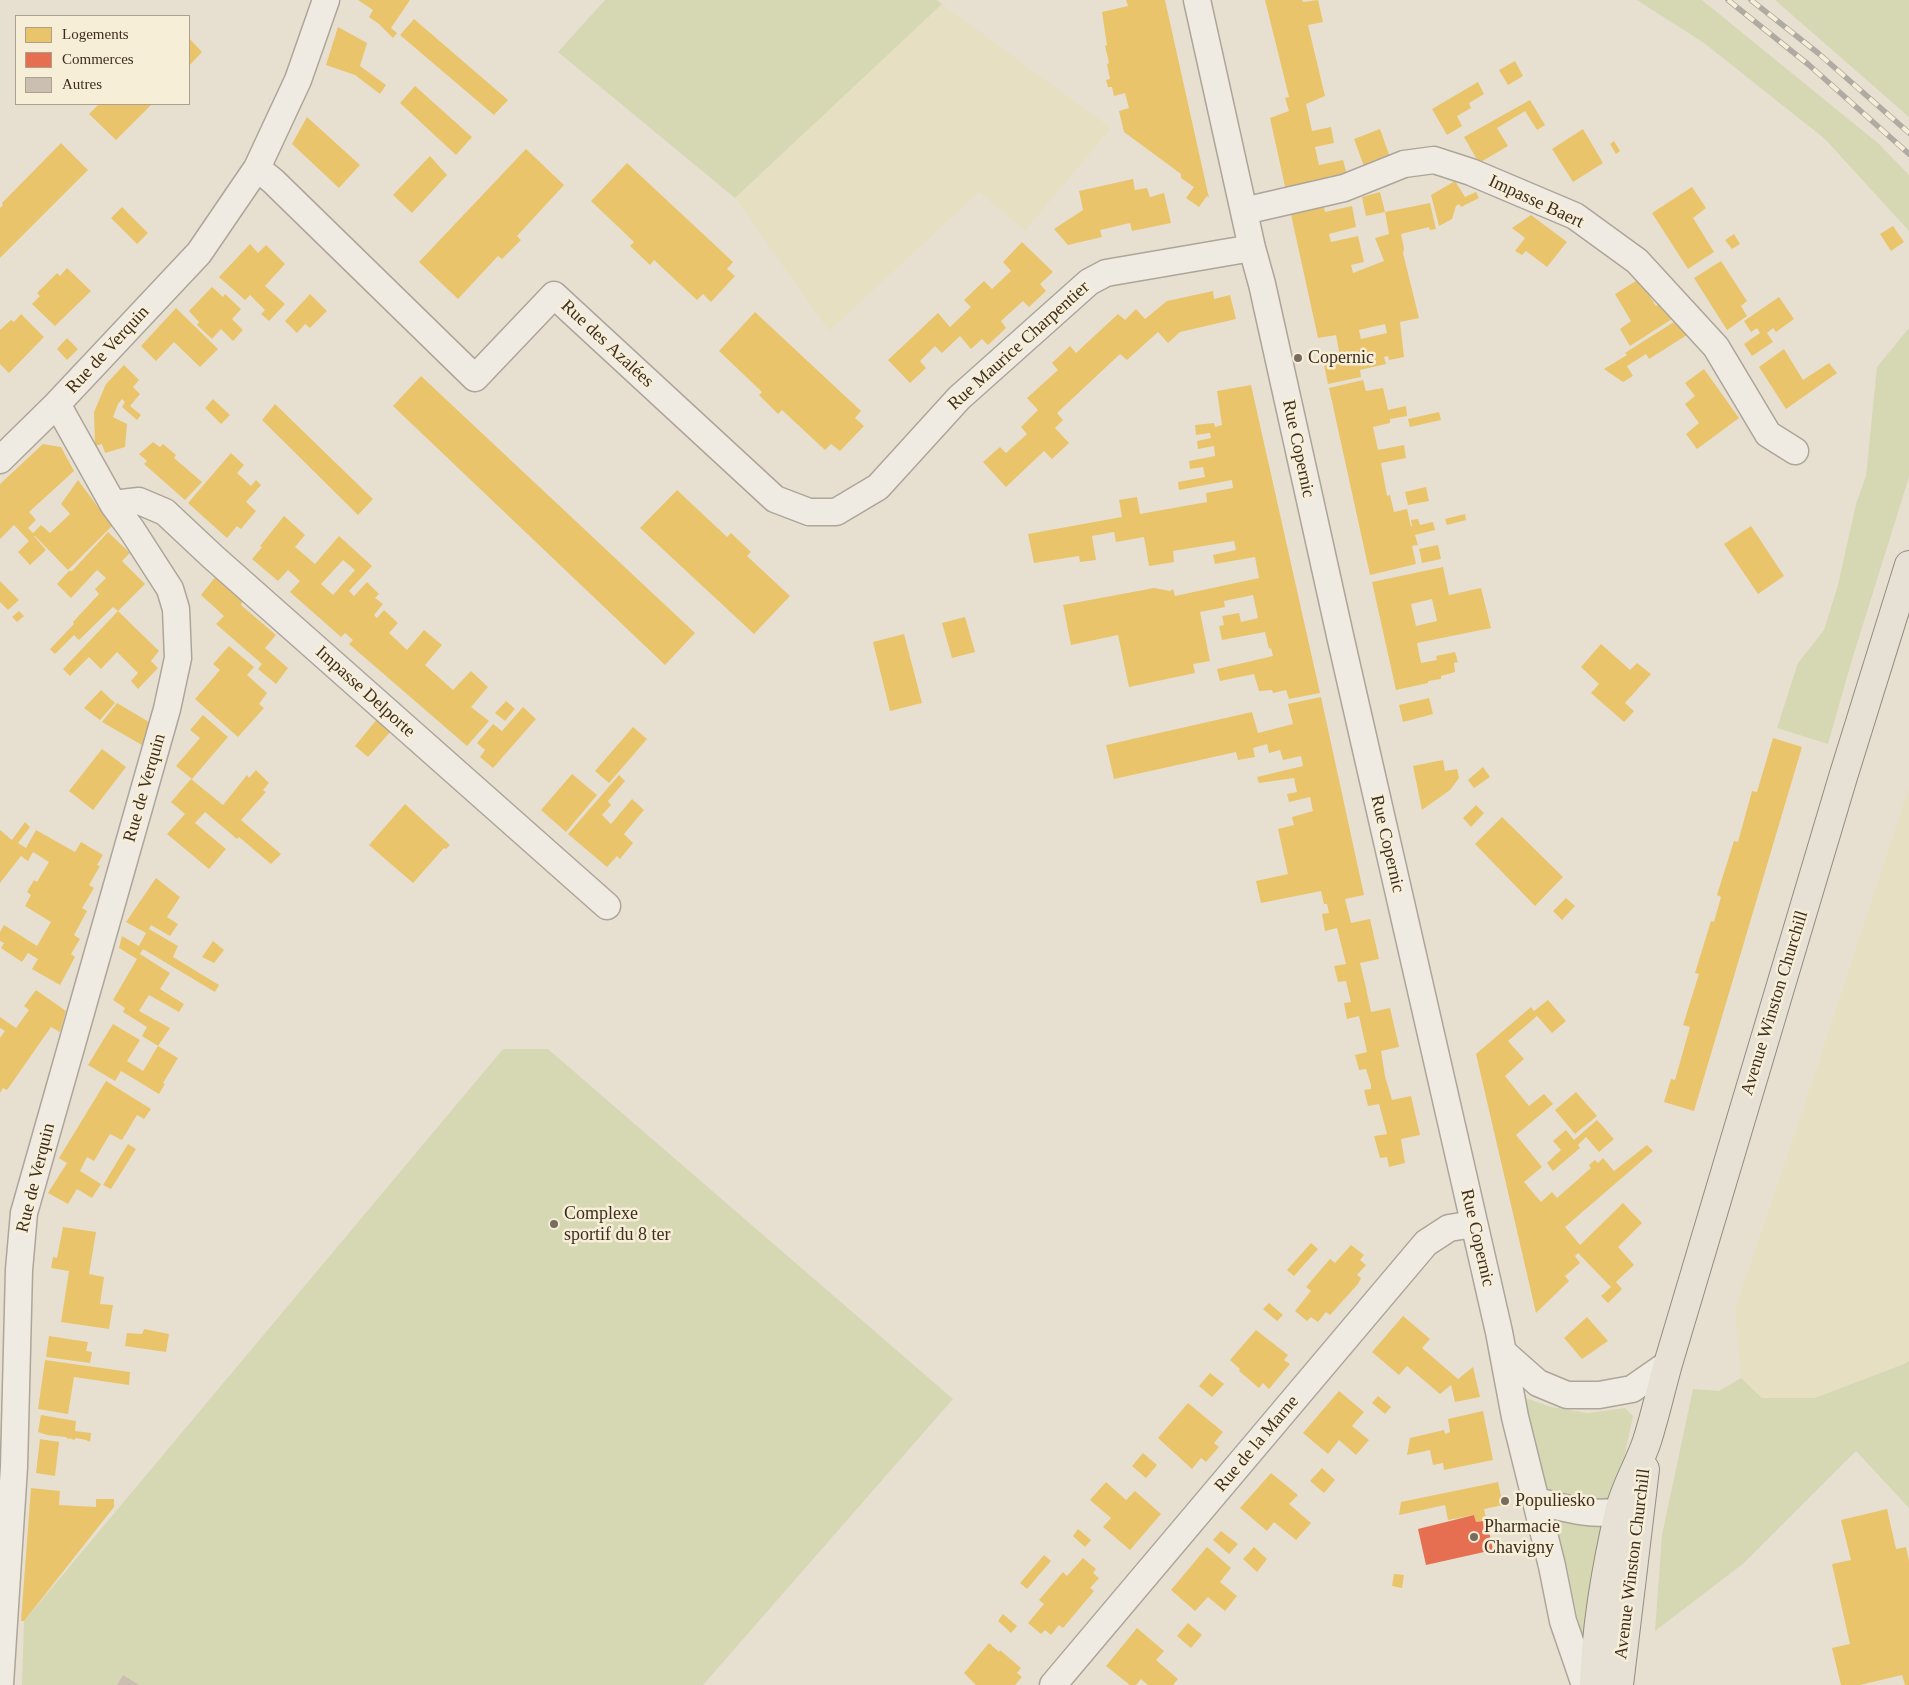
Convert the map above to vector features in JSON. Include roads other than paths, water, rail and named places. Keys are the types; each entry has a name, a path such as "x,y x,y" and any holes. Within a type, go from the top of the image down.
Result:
{"main road":[{"name":"Avenue Winston Churchill","path":"1620,1685 1634,1554 1630,1478 1647,1442 1668,1364 1842,777 1909,565"},
{"name":"Avenue Winston Churchill","path":"1594,1685 1601,1610 1631,1505"}],"street":[{"name":"Rue de Verquin","path":"0,1684 14,1467 19,1270 11,1226 24,1213 167,709 178,658 176,610 170,589 114,504 57,404 199,253 257,168 298,80 326,0"},
{"name":"Rue Copernic","path":"1197,0 1504,1352 1515,1417 1564,1621 1585,1685"},
{"name":"Impasse Baert","path":"1244,211 1344,188 1404,164 1434,160 1471,172 1575,216 1637,261 1716,347 1768,434 1795,451"},
{"name":"Rue des Azalées","path":"257,168 273,181 475,378 554,295 775,499 809,512 836,512 878,487 937,422"},
{"name":"Rue Maurice Charpentier","path":"937,422 959,398 1089,282 1106,273 1252,248"},
{"path":"0,460 57,404"},
{"name":"Impasse Delporte","path":"114,504 139,501 164,512 212,557 606,906"},
{"name":"Rue de la Marne","path":"1053,1685 1426,1243 1449,1228 1474,1224"},
{"path":"1504,1352 1538,1383 1567,1395 1599,1395 1632,1388 1668,1364"},
{"path":"1536,1502 1582,1512 1631,1505"}],"railway":[{"path":"1728,0 1809,65 1909,154"},
{"path":"1751,0 1818,53 1909,133"}],"place":[{"name":"Copernic","path":"1298,358"},
{"name":"Complexe sportif du 8 ter","path":"554,1224"},
{"name":"Populiesko","path":"1505,1501"},
{"name":"Pharmacie Chavigny","path":"1474,1537"}]}
